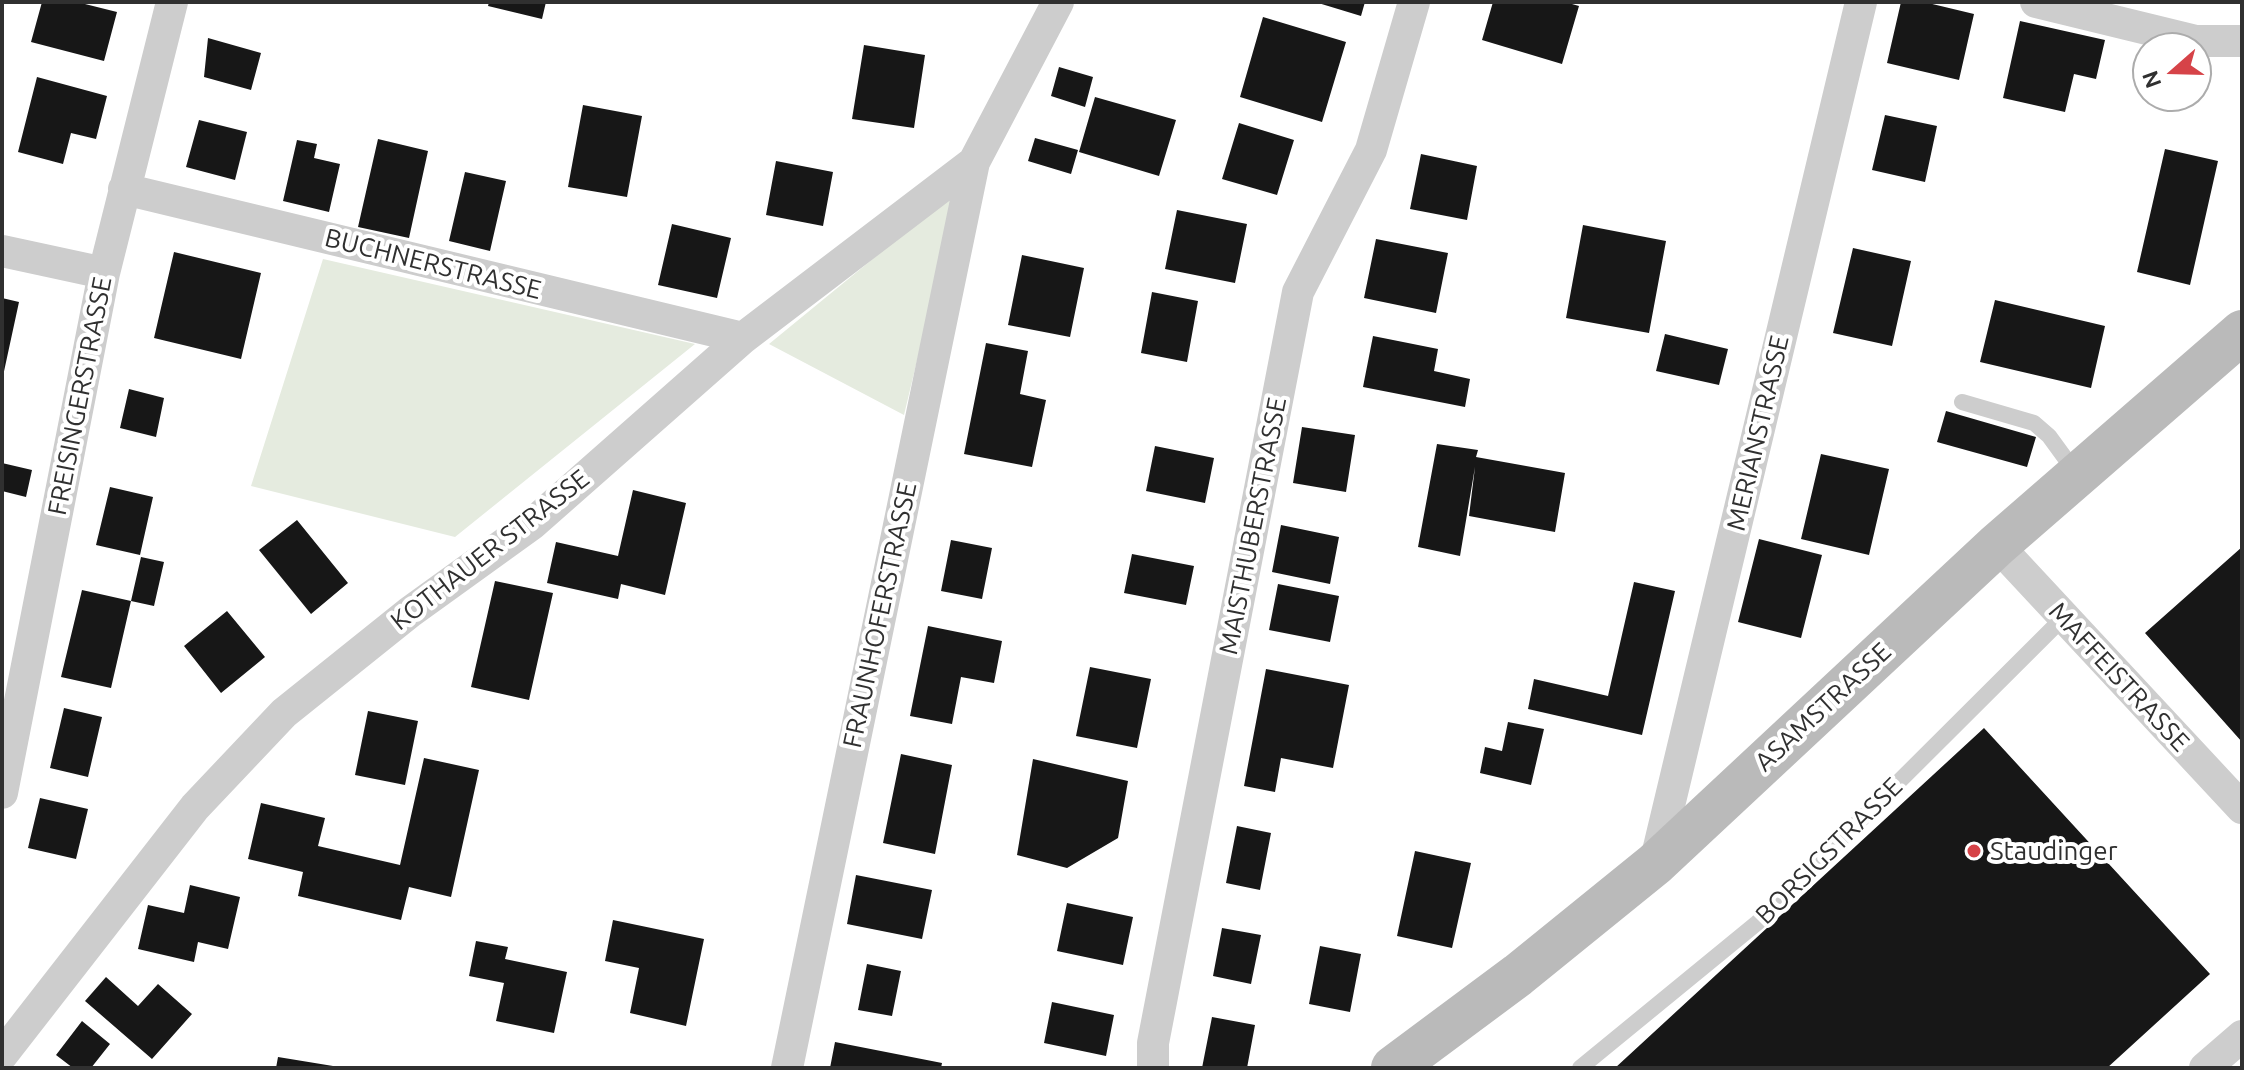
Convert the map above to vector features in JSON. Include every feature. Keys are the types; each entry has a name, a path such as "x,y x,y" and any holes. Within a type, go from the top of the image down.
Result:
{"street":[{"name":"FREISINGERSTRASSE","path":"2,793 12,693 104,273 172,2"},
{"name":"KOTHAUER STRASSE","path":"2,1055 195,807 284,713 410,612 532,524 743,338 974,162 1058,2"},
{"name":"MAISTHUBERSTRASSE","path":"1153,1068 1153,1043 1298,292 1371,150 1414,2"},
{"name":"MERIANSTRASSE","path":"1655,864 1861,2"},
{"path":"2036,2 2196,41 2242,41"},
{"name":"FRAUNHOFERSTRASSE","path":"787,1068 974,162"},
{"name":"BUCHNERSTRASSE","path":"124,189 743,338"},
{"path":"2,251 104,273"},
{"name":"ASAMSTRASSE","path":"1393,1068 1518,975 1655,864 1997,545 2241,334"},
{"name":"MAFFEISTRASSE","path":"1997,545 2242,808"},
{"path":"2205,1068 2242,1036"}],"lane":[{"path":"1962,402 2034,423 2049,436 2076,474"},
{"name":"BORSIGSTRASSE","path":"1580,1068 1757,923 2063,618"}],"shaded area":[{"path":"958,189 904,415 769,344"},
{"path":"323,259 695,344 455,537 251,486"}],"building":[{"path":"42,2 77,2 117,12 104,61 31,42"},
{"path":"489,2 546,2 542,19 488,6"},
{"path":"1315,2 1365,2 1361,16"},
{"path":"1493,2 1565,2 1579,6 1562,64 1482,40"},
{"path":"1901,2 1924,2 1974,14 1959,80 1887,63"},
{"path":"1263,17 1346,42 1322,122 1240,97"},
{"path":"2020,21 2105,40 2096,79 2074,74 2065,112 2003,98"},
{"path":"208,38 261,53 251,90 204,77"},
{"path":"864,45 925,55 914,128 852,119"},
{"path":"1059,67 1093,77 1085,107 1051,96"},
{"path":"37,77 107,96 96,139 71,133 63,164 18,152"},
{"path":"1095,97 1176,120 1159,176 1079,152"},
{"path":"583,105 642,116 627,197 568,187"},
{"path":"1885,115 1937,126 1925,182 1872,170"},
{"path":"199,120 247,132 235,180 186,167"},
{"path":"1239,123 1294,140 1277,195 1222,179"},
{"path":"1035,138 1078,150 1071,174 1028,161"},
{"path":"378,139 428,151 409,238 358,227"},
{"path":"297,140 317,144 314,158 340,164 329,212 283,201"},
{"path":"2165,149 2218,161 2190,285 2137,272"},
{"path":"1421,154 1477,166 1467,220 1410,209"},
{"path":"776,161 833,172 823,226 766,215"},
{"path":"465,172 506,181 490,251 449,241"},
{"path":"1177,210 1247,224 1235,283 1165,269"},
{"path":"672,224 731,238 717,298 658,285"},
{"path":"1583,225 1666,241 1649,333 1566,318"},
{"path":"1376,239 1448,253 1436,313 1364,298"},
{"path":"1853,248 1911,261 1892,346 1833,333"},
{"path":"174,252 261,273 241,359 154,338"},
{"path":"1022,255 1084,268 1070,337 1008,325"},
{"path":"1152,292 1198,301 1187,362 1141,353"},
{"path":"2,298 19,302 3,376 2,376"},
{"path":"1995,300 2105,326 2091,388 1980,362"},
{"path":"1665,334 1728,349 1719,385 1656,371"},
{"path":"1373,336 1438,349 1434,371 1470,379 1465,407 1363,387"},
{"path":"986,343 1028,351 1020,394 1046,400 1032,467 964,454"},
{"path":"129,389 164,398 156,437 120,428"},
{"path":"1946,411 2036,437 2027,467 1937,442"},
{"path":"1302,427 1355,435 1346,492 1293,483"},
{"path":"1437,444 1478,450 1476,457 1565,473 1555,532 1469,516 1475,467 1460,556 1418,547"},
{"path":"1155,446 1214,458 1205,503 1146,491"},
{"path":"1821,454 1889,469 1869,555 1801,539"},
{"path":"2,463 32,470 26,497 2,491"},
{"path":"110,487 153,497 140,555 96,545"},
{"path":"633,490 686,503 665,595 621,584 618,599 547,583 556,542 618,556"},
{"path":"297,520 348,583 311,614 259,550"},
{"path":"1281,525 1339,537 1330,584 1272,572"},
{"path":"1759,539 1822,555 1801,638 1738,622"},
{"path":"951,540 992,548 982,599 941,591"},
{"path":"2242,547 2242,742 2145,633"},
{"path":"1132,554 1194,566 1186,605 1124,593"},
{"path":"141,557 164,562 154,606 131,601"},
{"path":"495,581 553,593 529,700 471,687"},
{"path":"1634,582 1675,591 1642,735 1528,709 1534,679 1608,696"},
{"path":"1278,584 1339,596 1330,642 1269,630"},
{"path":"82,590 131,601 111,688 61,677"},
{"path":"227,611 265,657 221,693 184,646"},
{"path":"928,626 1002,641 994,683 961,677 952,724 910,716"},
{"path":"1090,667 1151,679 1137,748 1076,736"},
{"path":"1266,669 1349,685 1333,768 1281,758 1275,792 1244,786"},
{"path":"64,708 102,717 88,777 50,768"},
{"path":"368,711 418,721 405,785 355,775"},
{"path":"1508,722 1544,729 1531,785 1480,773 1485,747 1502,751"},
{"name":"Staudinger","path":"1984,728 2210,974 2107,1068 1615,1068"},
{"path":"901,754 952,765 935,854 883,843"},
{"path":"424,758 479,770 451,897 409,887 401,920 298,896 303,872 248,859 261,803 325,818 318,846 400,865"},
{"path":"1033,759 1128,781 1118,838 1067,868 1017,855"},
{"path":"40,798 88,809 76,859 28,848"},
{"path":"1237,826 1271,833 1260,890 1226,883"},
{"path":"1415,851 1471,863 1452,948 1397,936"},
{"path":"856,875 932,890 922,939 847,924"},
{"path":"190,885 240,897 228,949 198,942 194,962 138,949 148,905 184,913"},
{"path":"1067,903 1133,917 1123,965 1057,951"},
{"path":"613,920 704,939 686,1026 630,1013 639,968 605,961"},
{"path":"1222,928 1261,935 1251,984 1213,976"},
{"path":"476,941 508,947 505,959 567,972 554,1033 496,1021 504,983 469,976"},
{"path":"1320,946 1361,954 1350,1012 1309,1004"},
{"path":"867,964 901,971 892,1016 858,1010"},
{"path":"106,977 138,1006 158,984 192,1014 152,1059 85,1001"},
{"path":"1052,1002 1114,1015 1106,1056 1044,1043"},
{"path":"1212,1017 1255,1025 1247,1068 1202,1068"},
{"path":"82,1021 110,1044 91,1068 73,1068 56,1055"},
{"path":"835,1042 942,1063 941,1068 830,1068"},
{"path":"278,1057 333,1066 276,1068"}],"place":[{"name":"Staudinger","path":"1974,851"}]}
